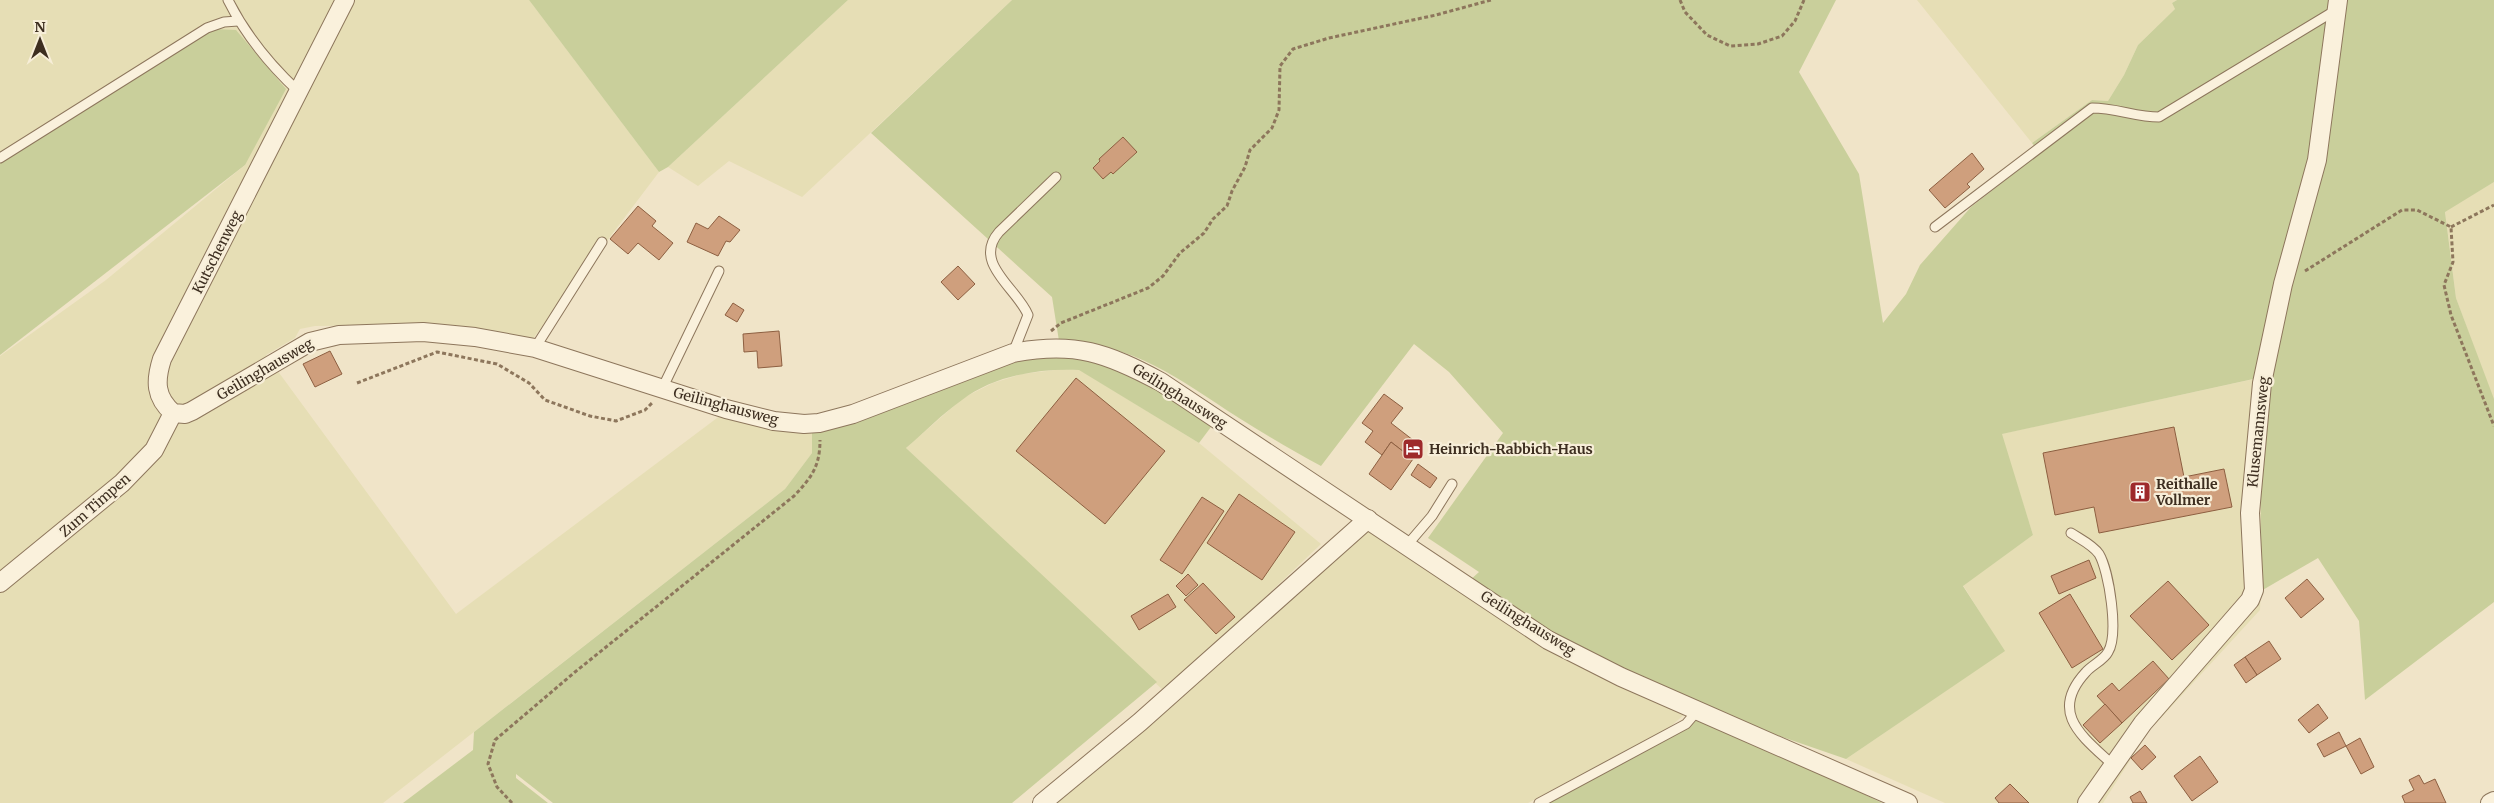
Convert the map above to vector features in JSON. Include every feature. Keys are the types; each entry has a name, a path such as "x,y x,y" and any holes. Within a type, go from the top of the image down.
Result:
{"street":[{"name":"Kutschenweg","path":"173,413 158,397 157,373 162,359 345,0"},
{"name":"Klusemannsweg","path":"2087,803 2143,723 2250,600 2254,590 2250,513 2262,383 2283,284 2317,160 2337,5"},
{"name":"Geilinghausweg","path":"173,413 185,414 192,412 310,342 326,337 423,332 475,336 535,348 662,389 774,421 820,423 853,414 1022,351 1082,350 1097,352 1128,364 1161,382 1408,544 1548,640 1621,677 1908,803"},
{"name":"Zum Timpen","path":"0,583 122,483 154,450 173,413"},
{"path":"1042,803 1140,722 1368,518"},
{"path":"2490,803 2494,801"}],"lane":[{"path":"228,0 238,21 277,71 298,91"},
{"name":"Klusemannsweg","path":"1935,227 2092,108 2111,108 2142,117 2159,117 2337,5"},
{"path":"0,158 207,28 224,22 238,21"},
{"path":"1022,351 1028,315 997,270 989,249 999,232 1056,177"},
{"path":"535,348 602,242"},
{"path":"662,389 719,271"},
{"path":"1408,544 1432,516 1452,484"},
{"path":"2071,533 2089,544 2098,554 2108,588 2113,637 2108,652 2086,672 2074,687 2069,703 2069,712 2072,724 2082,736 2114,765"},
{"path":"1538,803 1686,724 1698,710"}],"path":[{"path":"1022,351 1061,323 1148,288 1163,276 1180,253 1204,233 1227,206 1232,191 1245,167 1250,150 1272,128 1279,110 1280,66 1293,49 1328,38 1436,15 1491,0"},
{"path":"1680,0 1685,12 1707,35 1730,46 1758,44 1782,36 1795,21 1804,0"},
{"path":"2451,227 2494,205"},
{"path":"2283,284 2402,210 2417,210 2451,227"},
{"path":"2451,227 2453,262 2444,285 2451,315 2494,426"},
{"path":"357,383 438,352 497,364 529,383 545,400 590,416 616,421 645,410 656,399 662,389"},
{"path":"512,803 497,788 488,764 495,740 575,672 794,496 811,478 820,456 820,423"}],"shaded area":[{"path":"0,0 529,0 659,172 532,340 417,325 315,326 300,329 295,338 266,355 456,614 721,415 772,429 812,433 812,453 785,489 383,803 0,803 0,356 106,280 245,165 0,157"},
{"path":"848,0 1012,0 802,197 729,161 698,186 668,167"},
{"path":"1917,0 2177,0 2172,3 2175,9 2138,45 2124,75 2108,101 2092,100 2032,143"},
{"path":"2494,182 2494,401 2456,298 2445,211"},
{"path":"1063,369 1080,370 1199,443 1321,544 1165,692 906,448 963,398 993,383 1022,374"},
{"path":"2268,376 2260,610 2148,732 2103,803 1945,803 1846,759 2004,651 1963,585 2033,535 2001,434"},
{"path":"1368,522 1686,713 1670,727 1528,803 1056,803"}],"green space":[{"path":"529,0 848,0 668,167 659,172"},
{"path":"1012,0 1836,0 1799,72 1859,174 1883,323 1906,294 1920,265 1971,207 2040,153 2032,143 2092,100 2108,101 2124,75 2138,45 2175,9 2172,3 2177,0 2494,0 2494,182 2445,212 2456,298 2494,399 2494,602 2365,700 2359,621 2318,558 2261,591 2261,471 2267,376 2002,434 2033,535 1963,586 2005,651 1846,759 1698,708 1621,676 1468,582 1479,572 1428,538 1503,433 1449,372 1414,344 1321,466 1269,437 1195,389 1155,366 1134,356 1111,349 1059,341 1052,297 871,133"},
{"path":"214,29 236,30 286,89 245,165 0,355 0,157"},
{"path":"1061,355 1125,365 1214,423 1199,443 1079,370 1049,370 1003,379 975,391 947,411 906,448 1157,682 1012,803 553,803 516,774 516,778 548,803 403,803 473,750 474,732 785,489 812,453 812,433 840,426 1014,359"},
{"path":"1701,713 1882,803 1549,803"}],"building":[{"path":"1123,137 1137,152 1113,174 1111,172 1103,179 1093,168 1100,161 1099,159"},
{"path":"1972,153 1984,169 1967,184 1970,187 1945,208 1929,190"},
{"path":"638,206 656,221 652,226 673,243 659,260 638,243 628,254 610,239"},
{"path":"719,216 740,230 730,242 726,241 718,256 687,242 696,223 708,229"},
{"path":"958,266 975,284 958,300 941,282"},
{"path":"733,303 744,310 737,322 725,315"},
{"path":"779,331 782,366 758,368 757,351 744,352 743,334"},
{"path":"330,351 342,374 315,387 303,364"},
{"path":"1076,378 1165,451 1105,524 1016,451"},
{"path":"1384,394 1403,408 1391,423 1422,447 1413,459 1391,442 1382,455 1365,442 1373,431 1362,423"},
{"name":"Reithalle Vollmer","path":"2174,427 2184,477 2224,469 2232,507 2099,533 2094,507 2055,515 2043,453"},
{"path":"1391,442 1413,459 1391,490 1369,474"},
{"path":"1418,464 1437,478 1430,488 1411,475"},
{"path":"1239,494 1295,532 1262,580 1207,543"},
{"path":"1202,497 1224,511 1182,574 1160,560"},
{"path":"2089,560 2096,578 2059,594 2051,576"},
{"path":"1188,574 1198,585 1186,596 1176,586"},
{"path":"2307,579 2324,599 2301,618 2285,598"},
{"path":"2168,581 2209,625 2172,660 2130,616"},
{"path":"1203,583 1235,617 1216,634 1184,600"},
{"path":"1168,594 1176,607 1139,630 1131,616"},
{"path":"2070,594 2103,649 2072,668 2039,613"},
{"path":"2269,641 2281,659 2257,675 2245,657"},
{"path":"2245,657 2257,675 2246,683 2234,665"},
{"path":"2153,661 2169,679 2122,723 2097,696 2112,683 2119,691"},
{"path":"2105,704 2122,723 2100,743 2083,725"},
{"path":"2318,704 2328,718 2309,733 2298,720"},
{"path":"2339,732 2346,746 2324,757 2317,744"},
{"path":"2360,738 2374,767 2361,774 2346,746"},
{"path":"2145,745 2156,757 2142,770 2131,758"},
{"path":"2200,756 2218,782 2192,801 2174,776"},
{"path":"2419,775 2424,784 2435,779 2446,803 2405,803 2402,796 2414,790 2409,780"},
{"path":"2010,784 2029,803 1999,803 1995,798"},
{"path":"2140,791 2147,803 2133,803 2130,797"}],"place":[{"name":"Heinrich-Rabbich-Haus","path":"1413,449"},
{"name":"Reithalle Vollmer","path":"2140,492"}]}
